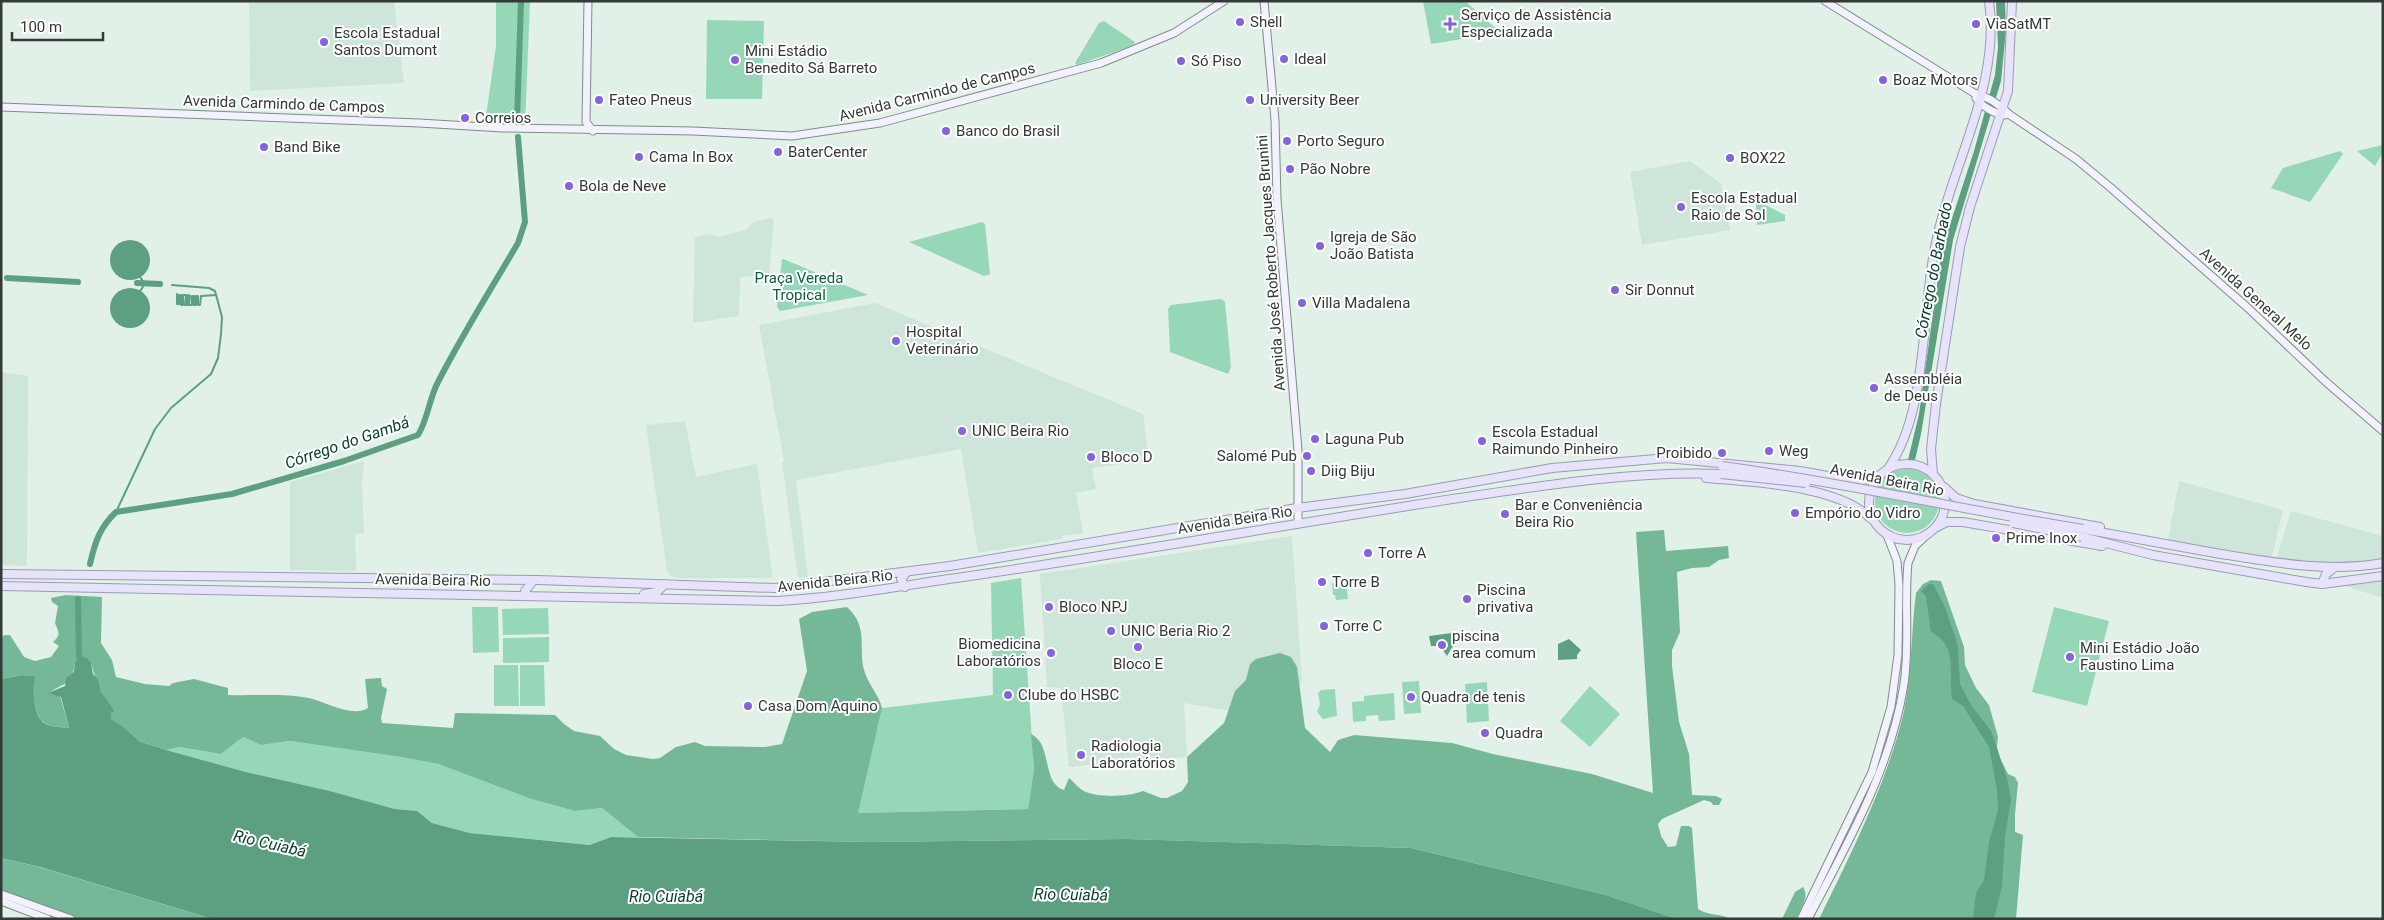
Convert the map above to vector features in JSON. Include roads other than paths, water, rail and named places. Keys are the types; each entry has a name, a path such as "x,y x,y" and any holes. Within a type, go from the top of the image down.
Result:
{"main road":[{"path":"588,1 586,122 590,129"},
{"name":"Avenida Carmindo de Campos","path":"1,107 565,130 693,131 792,136 880,123 1101,63 1174,33 1224,1"},
{"name":"Avenida José Roberto Jacques Brunini","path":"1264,1 1275,120 1278,199 1298,450 1298,524"},
{"path":"1826,1 1980,98"},
{"path":"1887,470 1904,441 1914,408 1934,248 1942,216 1988,70 1991,15 1989,1"},
{"path":"1933,474 1931,449 1936,404 1960,247 1970,208 2002,111 2010,73 2012,1"},
{"name":"Avenida General Melo","path":"1980,98 2076,159 2248,308 2326,382 2383,431"},
{"path":"576,130 586,122"},
{"name":"Avenida Carmindo de Campos","path":"590,129 599,133"},
{"name":"Avenida Carmindo de Campos","path":"576,130 599,133 609,131"},
{"name":"Avenida Beira Rio","path":"1,574 533,580 775,588 907,572 1297,508 1405,494 1535,471 1631,461 1667,458 1717,461 1800,471 1854,481 1880,475"},
{"name":"Avenida Beira Rio","path":"1631,461 1795,476 2082,533 2135,539 2273,563 2336,567 2383,562"},
{"path":"1801,919 1871,795 1890,743 1900,708 1904,681 1908,563 1914,546 1933,530 1945,507 1941,485 1933,474 1923,467 1911,464 1898,465 1880,475 1873,486 1869,499 1870,512 1876,524 1888,534 1898,539 1920,538 1933,530"},
{"name":"Avenida Beira Rio","path":"1,586 778,601 905,587 1298,524 1403,505 1554,483 1721,470"},
{"name":"Avenida Beira Rio","path":"1664,475 1781,486 1813,492 1862,510 1876,524"},
{"name":"Avenida Beira Rio","path":"1941,485 1956,498 1974,504 2092,525 2135,539"},
{"path":"1403,505 1401,500 1405,494"},
{"name":"Avenida Beira Rio","path":"1933,530 1947,522 1963,522 2112,548 2126,548"},
{"path":"1154,532 1158,538 1157,546"},
{"name":"Avenida Beira Rio","path":"2082,533 2126,548 2269,577 2322,584 2383,576"},
{"path":"1808,919 1872,772 1891,707 1898,655 1899,585 1897,561 1888,534"},
{"path":"2322,584 2326,574 2336,567"},
{"path":"905,587 901,579 907,572"},
{"path":"888,589 894,582 890,574"},
{"path":"527,596 526,589 533,580"},
{"path":"624,597 657,592 665,584"},
{"path":"1,894 71,919"},
{"path":"1,901 48,919"}],"water":[{"path":"1996,1 2005,1 2006,30 2001,81 1953,240 1921,434 1915,460 1908,460 1919,414 1942,249 1974,151 1995,75 1998,47"},
{"path":"126,240 134,240 141,243 147,249 150,260 147,271 141,277 134,280 126,280 119,277 113,271 110,264 110,256 113,249 119,243"},
{"path":"126,288 134,288 141,291 147,297 150,308 147,319 141,325 134,328 126,328 119,325 113,319 110,312 110,304 113,297 119,291"},
{"path":"1929,584 1933,584 1945,607 1958,646 1960,684 1971,705 1991,731 2007,778 2011,799 2005,837 2002,886 1994,919 1973,919 1976,893 1984,880 1989,842 1998,811 1997,790 1989,747 1963,706 1952,699 1949,652 1940,638 1931,632 1926,597 1921,591"},
{"name":"piscina area comum","path":"1452,633 1454,644 1447,656 1440,646 1431,646 1429,636"},
{"path":"1569,639 1581,650 1577,655 1577,659 1558,660 1558,644"},
{"name":"Rio Cuiabá","path":"79,656 87,658 91,663 93,674 98,680 101,692 115,711 111,714 111,719 123,726 139,741 246,772 330,791 395,809 417,811 432,823 470,833 590,845 611,837 871,842 1127,839 1411,848 1606,895 1677,919 213,919 40,867 1,858 1,679 22,675 35,676 34,696 39,717 48,725 69,728 61,697 48,693 65,686 66,678 74,672 75,663"}],"waterway":[{"name":"Córrego do Gambá","path":"517,121 521,1"},
{"name":"Córrego do Gambá","path":"90,564 99,535 106,523 116,512 232,494 344,461 418,435 438,382 518,243 525,222 518,137"},
{"path":"140,277 145,284 140,291"},
{"path":"7,278 78,282"},
{"path":"137,283 160,284"},
{"path":"116,512 155,429 171,408 211,374 218,358 222,317 215,291 209,288 172,285"},
{"path":"177,294 177,304 179,304 179,295 181,295 181,305 183,305 183,295 186,295 185,305 187,305 188,295 190,296 189,305 192,305 192,296 194,296 194,305 196,305 196,296 198,296 198,305 200,305 201,296 216,295"},
{"path":"78,599 79,656"}],"place":[{"name":"Shell","path":"1240,22"},
{"name":"Serviço de Assistência Especializada","path":"1450,24"},
{"name":"ViaSatMT","path":"1976,24"},
{"name":"Escola Estadual Santos Dumont","path":"324,42"},
{"name":"Ideal","path":"1284,59"},
{"name":"Mini Estádio Benedito Sá Barreto","path":"735,60"},
{"name":"Só Piso","path":"1181,61"},
{"name":"Boaz Motors","path":"1883,80"},
{"name":"Fateo Pneus","path":"599,100"},
{"name":"University Beer","path":"1250,100"},
{"name":"Correios","path":"465,118"},
{"name":"Banco do Brasil","path":"946,131"},
{"name":"Porto Seguro","path":"1287,141"},
{"name":"Band Bike","path":"264,147"},
{"name":"BaterCenter","path":"778,152"},
{"name":"Cama In Box","path":"639,157"},
{"name":"BOX22","path":"1730,158"},
{"name":"Pão Nobre","path":"1290,169"},
{"name":"Bola de Neve","path":"569,186"},
{"name":"Escola Estadual Raio de Sol","path":"1681,207"},
{"name":"Igreja de São João Batista","path":"1320,246"},
{"name":"Sir Donnut","path":"1615,290"},
{"name":"Villa Madalena","path":"1302,303"},
{"name":"Hospital Veterinário","path":"896,341"},
{"name":"Assembléia de Deus","path":"1874,388"},
{"name":"UNIC Beira Rio","path":"962,431"},
{"name":"Laguna Pub","path":"1315,439"},
{"name":"Escola Estadual Raimundo Pinheiro","path":"1482,441"},
{"name":"Weg","path":"1769,451"},
{"name":"Proibido","path":"1722,453"},
{"name":"Salomé Pub","path":"1307,456"},
{"name":"Bloco D","path":"1091,457"},
{"name":"Diig Biju","path":"1311,471"},
{"name":"Empório do Vidro","path":"1795,513"},
{"name":"Bar e Conveniência Beira Rio","path":"1505,514"},
{"name":"Prime Inox","path":"1996,538"},
{"name":"Torre A","path":"1368,553"},
{"name":"Torre B","path":"1322,582"},
{"name":"Piscina privativa","path":"1467,599"},
{"name":"Bloco NPJ","path":"1049,607"},
{"name":"Torre C","path":"1324,626"},
{"name":"UNIC Beria Rio 2","path":"1111,631"},
{"name":"piscina area comum","path":"1442,645"},
{"name":"Bloco E","path":"1138,647"},
{"name":"Biomedicina Laboratórios","path":"1051,653"},
{"name":"Mini Estádio João Faustino Lima","path":"2070,657"},
{"name":"Clube do HSBC","path":"1008,695"},
{"name":"Quadra de tenis","path":"1411,697"},
{"name":"Casa Dom Aquino","path":"748,706"},
{"name":"Quadra","path":"1485,733"},
{"name":"Radiologia Laboratórios","path":"1081,755"}],"water label":[{"name":"Córrego do Barbado","path":"1933,270"}],"park label":[{"name":"Praça Vereda Tropical","path":"799,286"}]}
